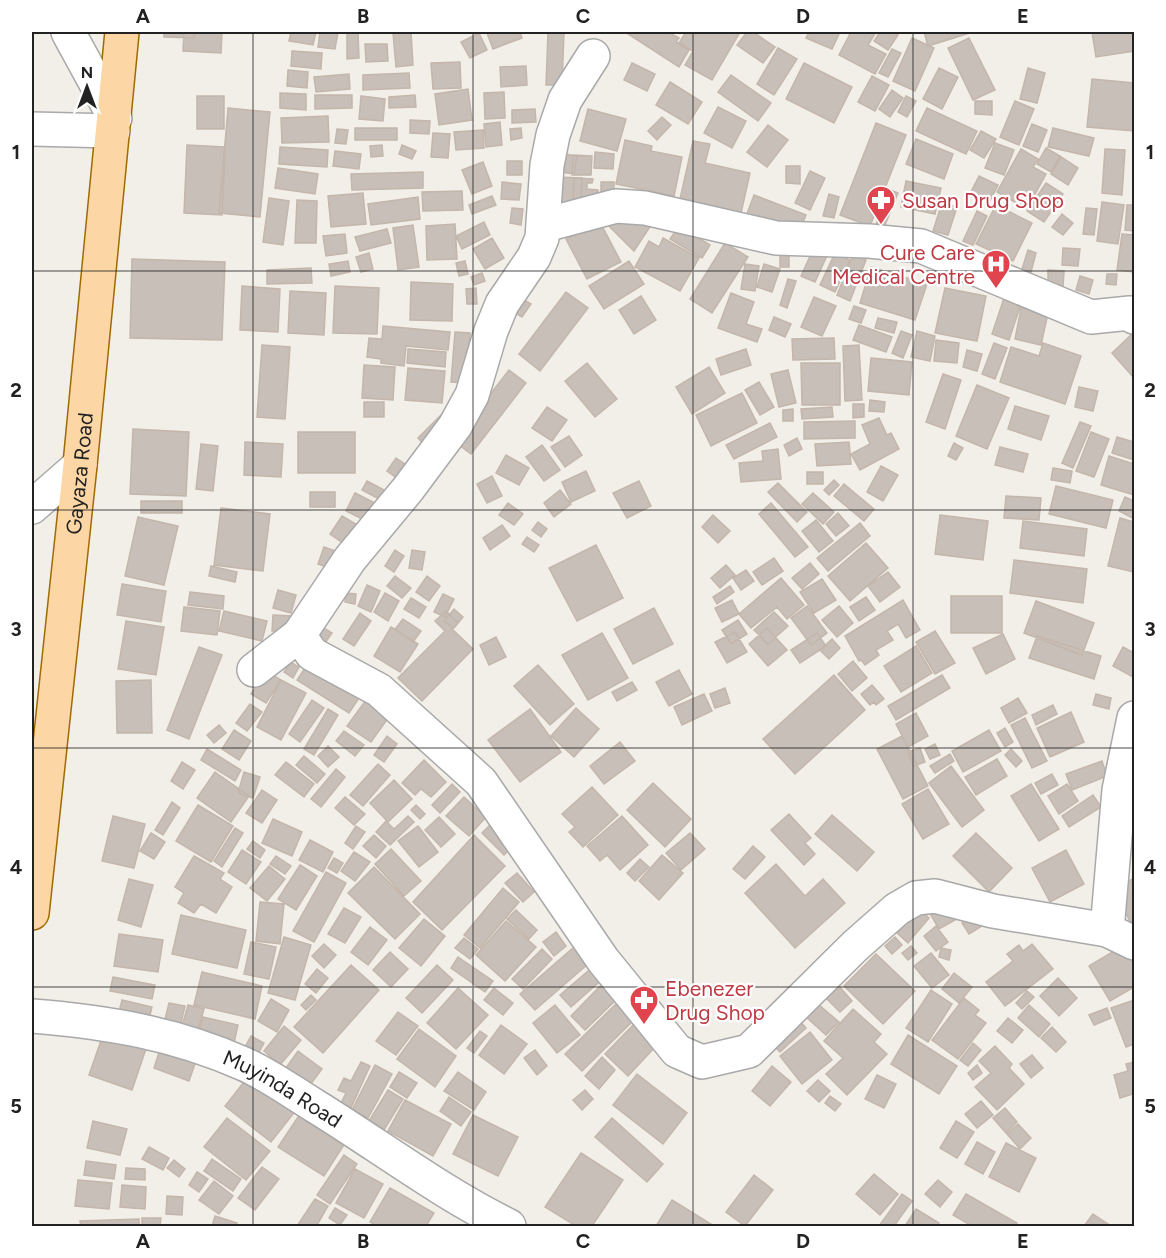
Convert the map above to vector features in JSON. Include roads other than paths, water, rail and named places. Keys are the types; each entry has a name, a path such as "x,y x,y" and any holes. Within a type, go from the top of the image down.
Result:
{"main road":[{"name":"Gayaza Road","path":"32,913 80,465 122,32"}],"street":[{"path":"32,129 114,125 68,32"},
{"path":"254,670 299,635 350,559 408,489 455,426 472,395 491,331 502,304 534,257 545,225 547,165 553,135 566,100 593,56"},
{"path":"545,225 616,206 645,208 777,238 869,241 921,246 1091,317 1130,313 1134,317"},
{"path":"32,507 80,465"},
{"path":"299,635 312,654 379,690 481,782 603,960 676,1051 702,1062 749,1052 855,946 897,909 916,897 935,896 1120,937 1119,790 1134,718"},
{"name":"Muyinda Road","path":"32,1016 133,1027 189,1043 245,1065 378,1145 428,1181 509,1227"}],"place":[{"name":"Susan Drug Shop","path":"881,226"},
{"name":"Cure Care Medical Centre","path":"996,290"},
{"name":"Ebenezer Drug Shop","path":"644,1026"}]}
